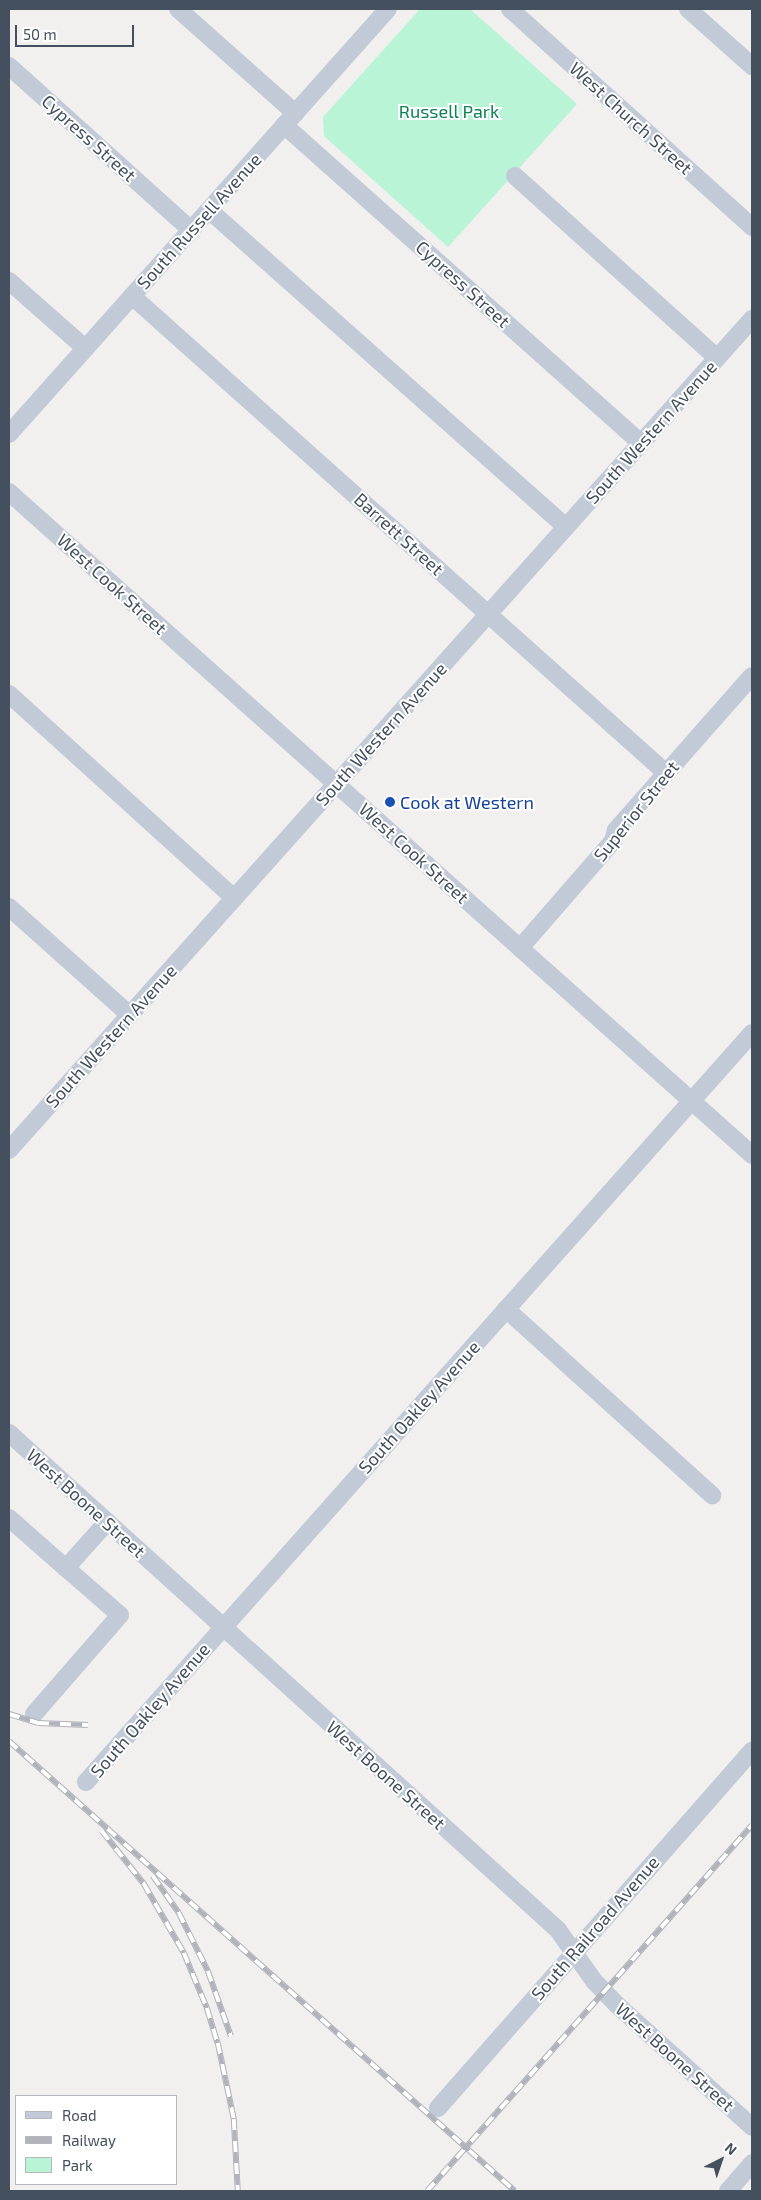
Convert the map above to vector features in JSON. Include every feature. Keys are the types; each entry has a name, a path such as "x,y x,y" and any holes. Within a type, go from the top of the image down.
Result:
{"street":[{"name":"Cypress Street","path":"178,9 290,119 641,443"},
{"name":"South Russell Avenue","path":"9,434 388,9"},
{"name":"West Church Street","path":"510,9 752,227"},
{"path":"688,9 752,66"},
{"name":"Cypress Street","path":"9,66 191,230"},
{"path":"515,176 717,358"},
{"path":"209,210 566,527"},
{"path":"9,281 85,348"},
{"name":"Barrett Street","path":"132,296 666,772"},
{"name":"South Western Avenue","path":"9,1150 752,319"},
{"name":"West Cook Street","path":"9,492 752,1155"},
{"name":"Superior Street","path":"520,948 613,841 616,830 751,679"},
{"path":"9,694 234,898"},
{"path":"9,907 130,1015"},
{"name":"South Oakley Avenue","path":"86,1782 752,1032"},
{"path":"506,1310 712,1495"},
{"name":"West Boone Street","path":"9,1433 558,1930 594,1981 616,2004 752,2127"},
{"path":"9,1518 120,1615 34,1714"},
{"path":"66,1568 107,1522"},
{"name":"South Railroad Avenue","path":"438,2108 752,1750"},
{"path":"728,2191 752,2163"}],"green space":[{"name":"Russell Park","path":"420,9 470,9 577,104 448,247 324,136 323,117"}],"railway":[{"path":"9,1714 38,1723 88,1725"},
{"path":"9,1741 515,2191"},
{"path":"427,2191 752,1825"},
{"path":"102,1831 144,1884 184,1953 207,2008 218,2043 234,2119 238,2191"},
{"path":"153,1876 179,1913 208,1971 231,2036"}],"place":[{"name":"Cook at Western","path":"390,802"}]}
